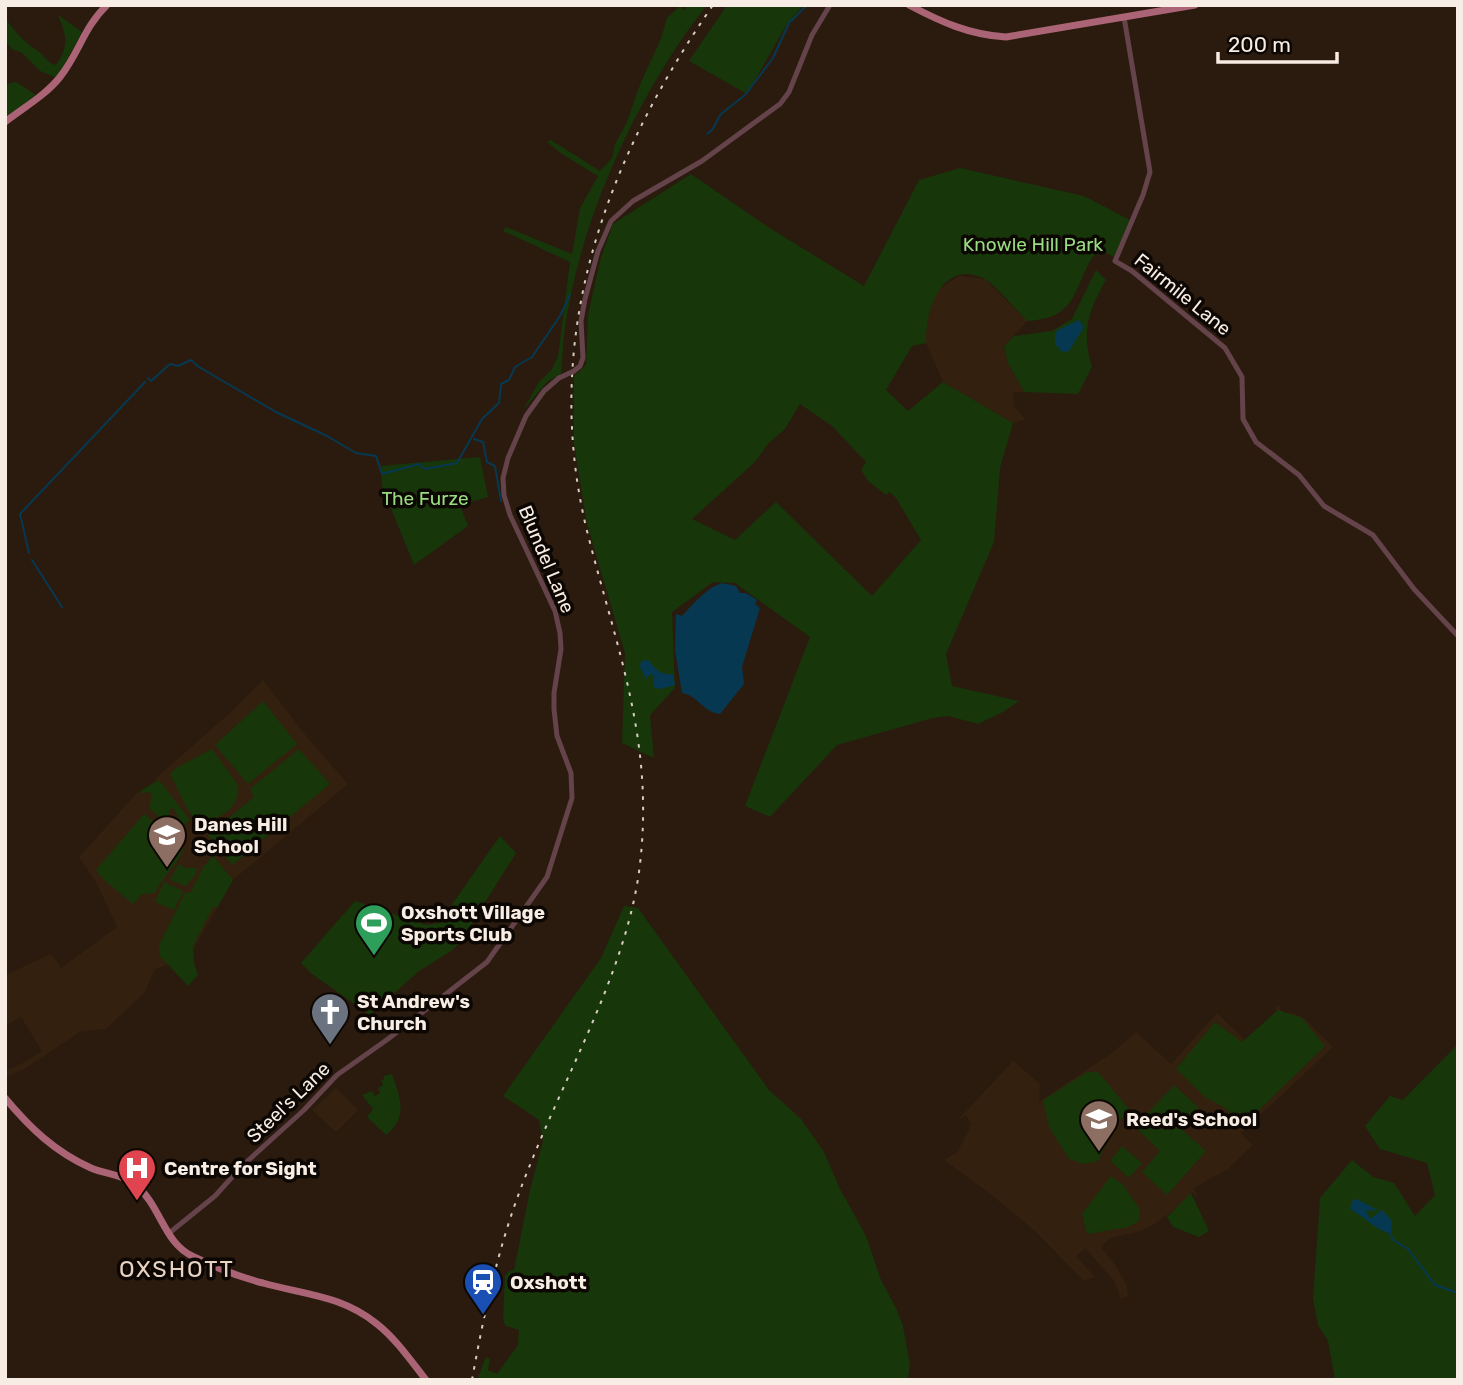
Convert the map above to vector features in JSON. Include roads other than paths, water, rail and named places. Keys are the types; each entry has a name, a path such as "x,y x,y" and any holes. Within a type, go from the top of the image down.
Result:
{"main road":[{"path":"5,122 57,80 74,56 89,24 107,5"},
{"path":"909,5 954,27 996,36 1013,36 1195,5"},
{"path":"5,1098 42,1138 70,1157 91,1168 134,1183 161,1216 173,1242 192,1256 247,1279 329,1297 343,1303 379,1325 426,1380"}],"street":[{"name":"Blundel Lane","path":"548,877 572,798 570,773 557,736 554,709 561,649 560,633 555,611 510,515 504,495 503,478 508,458 526,416 544,391 559,378 580,366 583,358 581,321 584,299 604,234 611,221 633,201 697,164 780,104 789,92 812,35 830,5"},
{"name":"Fairmile Lane","path":"1124,17 1150,172 1115,261 1132,271 1225,348 1242,377 1242,414 1251,437 1299,475 1324,506 1373,535 1414,590 1458,636"},
{"name":"Steel's Lane","path":"168,1234 215,1196 243,1165 345,1069 490,959 548,877"}],"water":[{"path":"1079,320 1084,327 1069,351 1062,352 1055,344 1055,334"},
{"path":"722,583 736,586 740,593 746,593 757,600 755,604 760,608 742,667 744,684 720,714 682,693 675,650 676,614 682,616 695,601"},
{"path":"645,660 662,673 673,674 675,685 655,688 654,676 650,674 646,679 640,667 641,661"},
{"path":"1357,1199 1379,1211 1366,1210 1370,1219 1382,1210 1392,1221 1391,1234 1350,1209 1352,1201"}],"waterway":[{"path":"707,134 721,114 745,95 773,58 789,23 807,5"},
{"path":"148,378 151,381 170,364 178,366 191,360 276,412 356,453 376,456 382,474 419,464 425,469 457,463 482,419 499,403 501,384 509,380 515,367 532,357 560,316 570,295"},
{"path":"29,553 20,514 145,382"},
{"path":"474,439 483,442 487,462 495,466 501,501"},
{"path":"32,560 62,607"},
{"path":"1391,1234 1392,1239 1408,1249 1435,1285 1458,1293"}],"railway":[{"path":"472,1380 488,1300 509,1221 543,1134 607,986 632,910 639,872 643,826 638,739 631,698 587,531 574,460 572,390 577,322 592,255 613,190 641,127 674,65 713,5"}],"place":[{"name":"Danes Hill School","path":"167,869"},
{"name":"Oxshott Village Sports Club","path":"374,957"},
{"name":"St Andrew's Church","path":"330,1046"},
{"name":"Reed's School","path":"1099,1153"},
{"name":"Centre for Sight","path":"137,1202"},
{"name":"Oxshott","path":"483,1316"}],"district":[{"name":"OXSHOTT","path":"177,1269"}],"park label":[{"name":"Knowle Hill Park","path":"1033,244"},
{"name":"The Furze","path":"425,498"}]}
